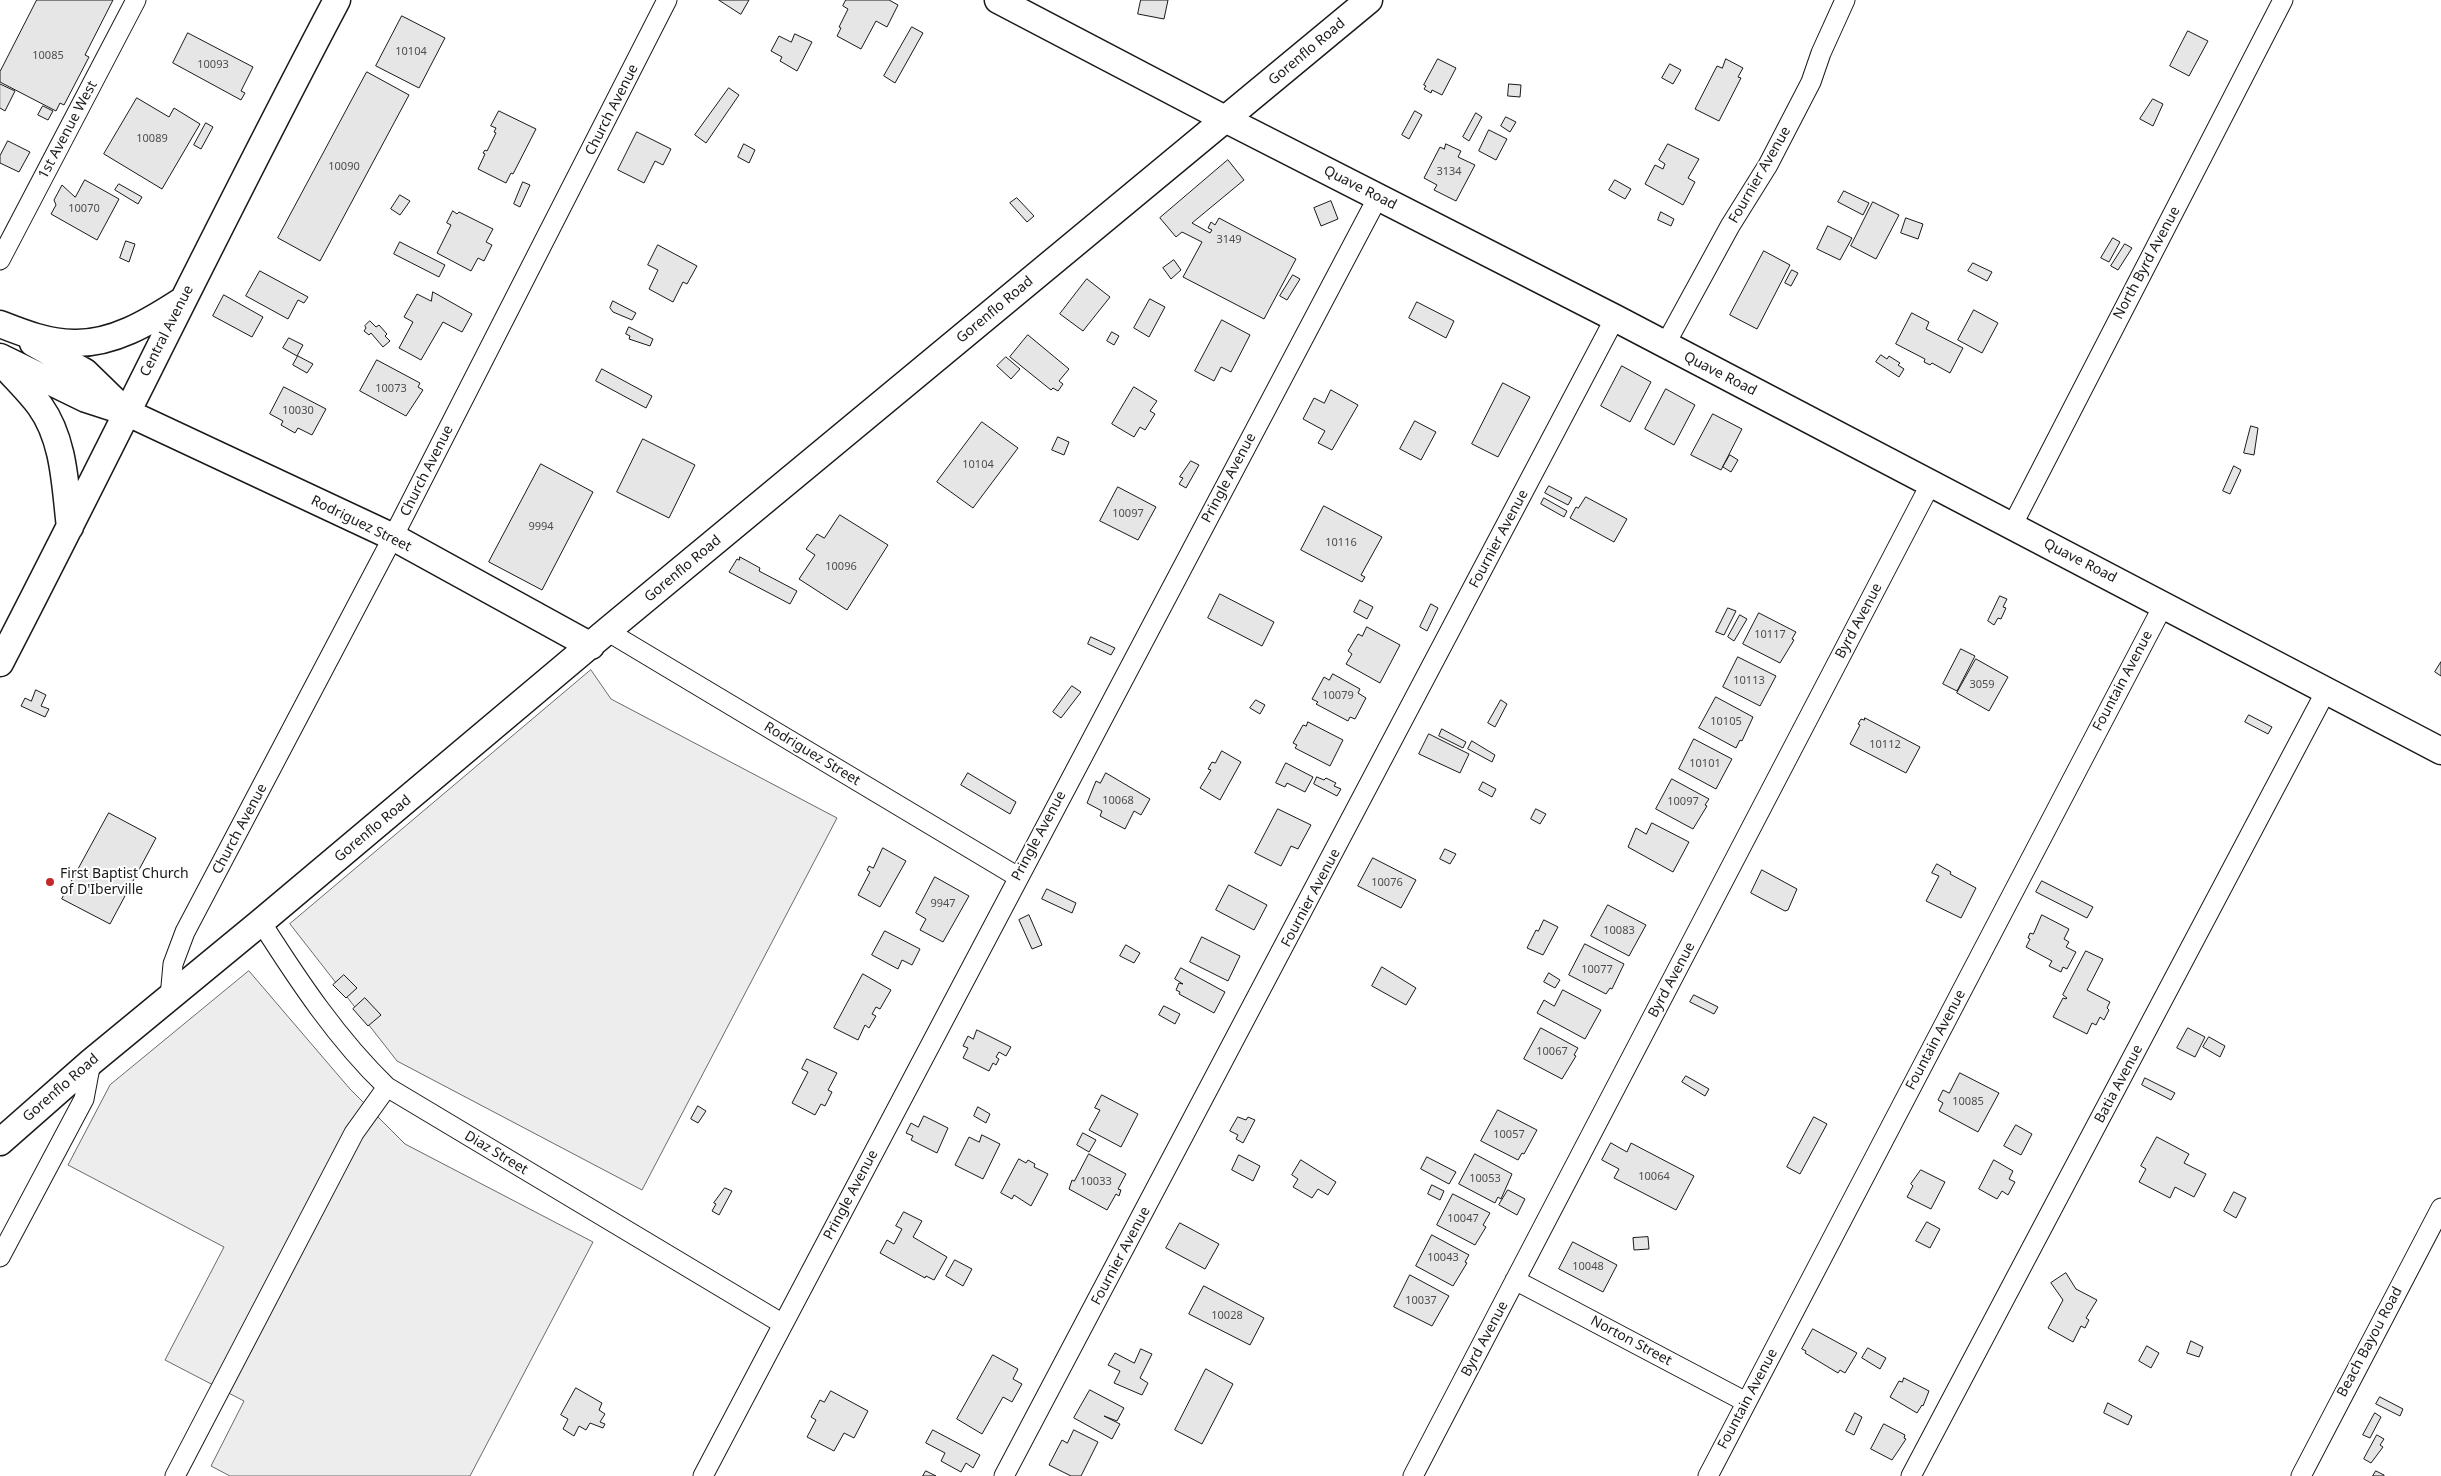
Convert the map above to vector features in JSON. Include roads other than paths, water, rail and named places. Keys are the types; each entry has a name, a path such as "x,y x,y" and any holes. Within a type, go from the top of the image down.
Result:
{"street":[{"name":"1st Avenue West","path":"0,260 136,0"},
{"name":"Central Avenue","path":"0,663 70,527 181,302 337,0"},
{"name":"Church Avenue","path":"170,996 173,964 185,932 393,538 667,0"},
{"name":"Quave Road","path":"998,0 1225,119 1615,318 2164,604 2441,751"},
{"name":"Gorenflo Road","path":"0,1142 170,996 262,922 599,639 1369,0"},
{"name":"Fournier Avenue","path":"1666,345 1701,278 1776,149 1811,82 1824,46 1845,0"},
{"name":"North Byrd Avenue","path":"2012,526 2283,0"},
{"name":"Pringle Avenue","path":"703,1476 1378,197"},
{"path":"0,324 35,337 74,343 106,338 142,326 181,302"},
{"name":"Fournier Avenue","path":"1004,1476 1615,318"},
{"name":"Rodriguez Street","path":"0,324 85,372 126,412"},
{"path":"0,359 40,406 52,426 60,452 70,527"},
{"name":"Rodriguez Street","path":"0,359 86,399 126,412 393,538 599,639 1018,877"},
{"name":"Byrd Avenue","path":"1413,1476 1931,483"},
{"name":"Fountain Avenue","path":"1708,1476 2164,604"},
{"name":"Batia Avenue","path":"1911,1476 2326,691"},
{"name":"Diaz Street","path":"262,922 291,969 332,1024 372,1073 387,1086 783,1324"},
{"path":"0,1257 84,1099 91,1062"},
{"path":"175,1476 354,1133 387,1086"},
{"name":"Beach Bayou Road","path":"2301,1476 2441,1208"},
{"name":"Norton Street","path":"1515,1280 1746,1402"}],"place":[{"name":"First Baptist Church of D'Iberville","path":"50,882"}]}
